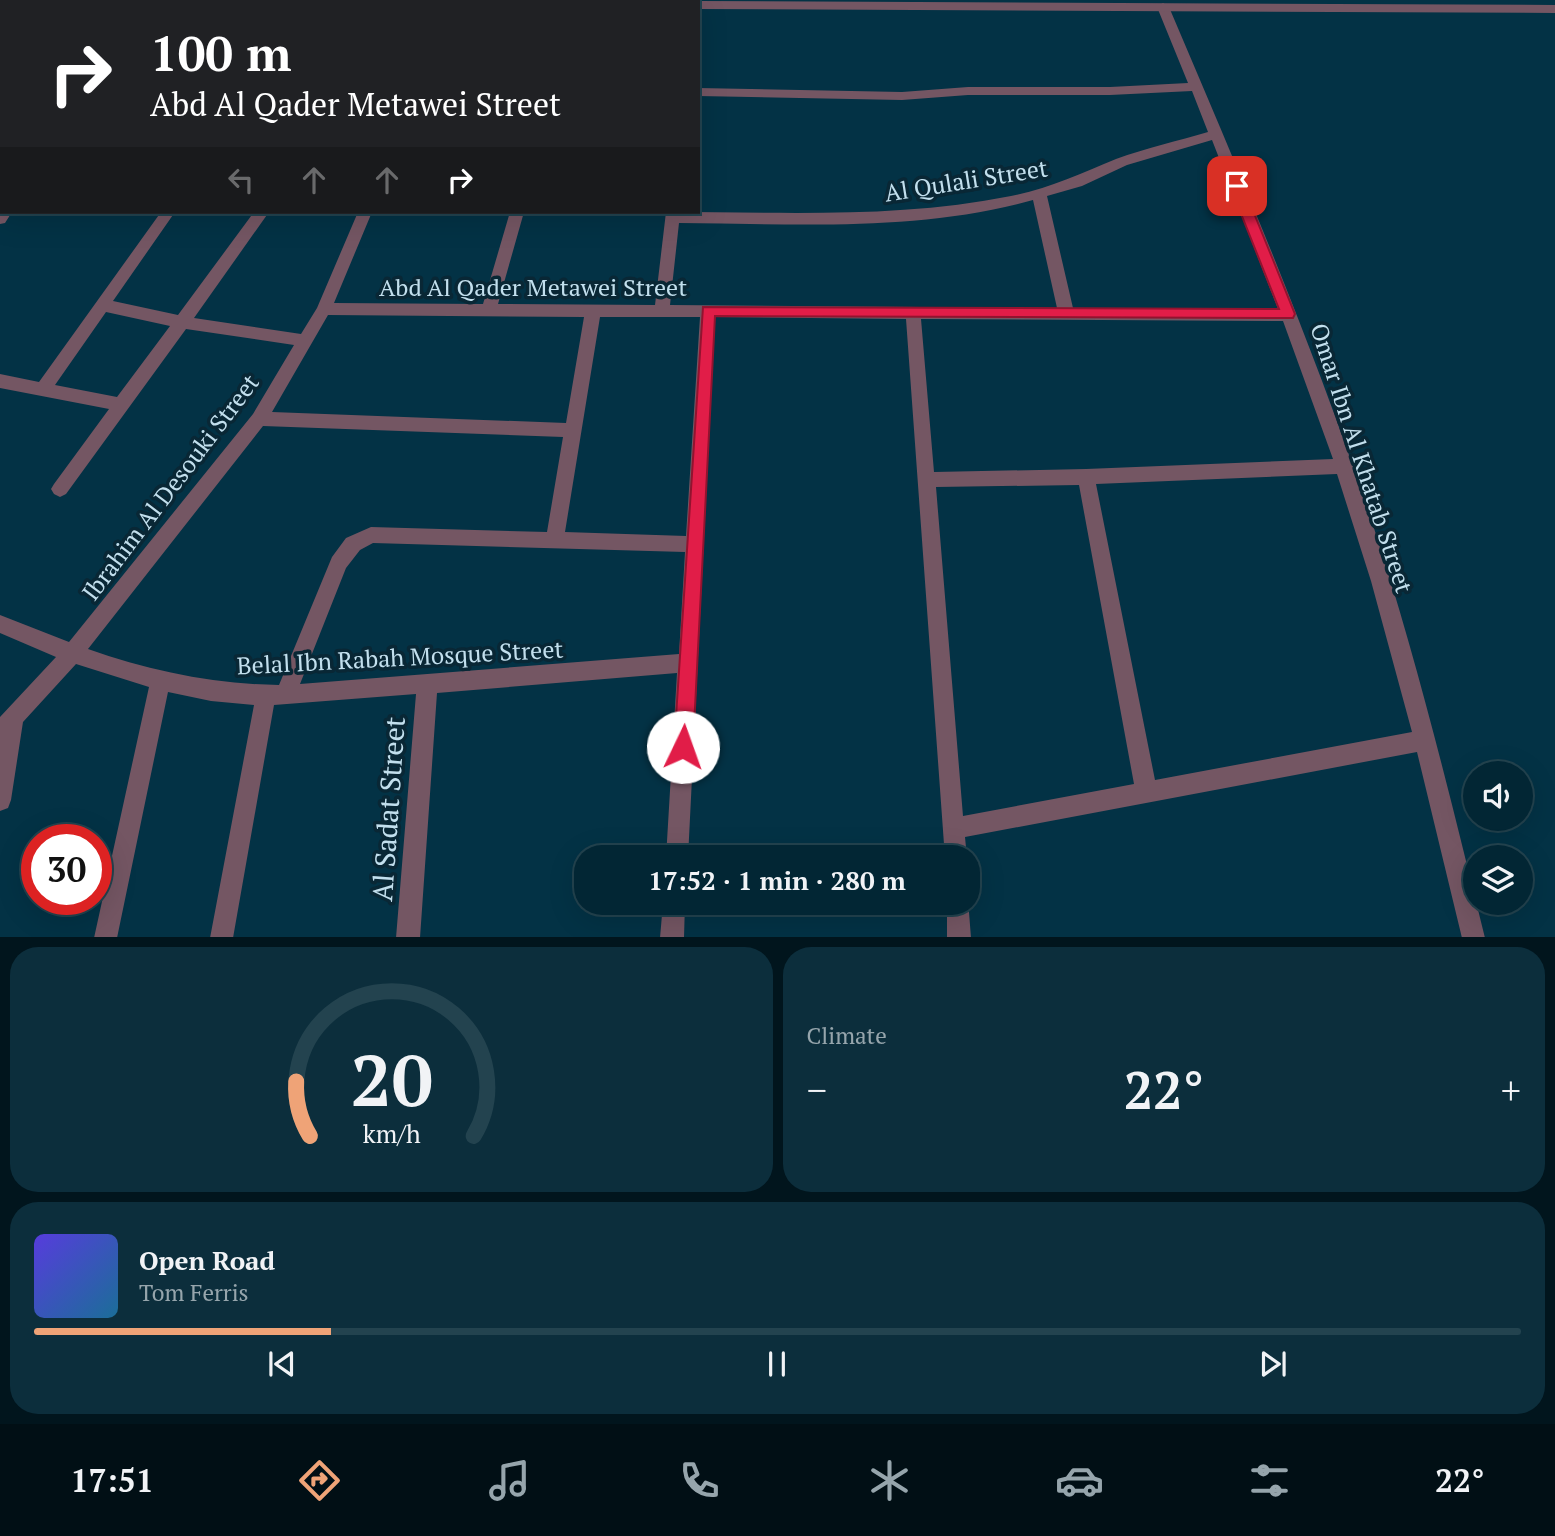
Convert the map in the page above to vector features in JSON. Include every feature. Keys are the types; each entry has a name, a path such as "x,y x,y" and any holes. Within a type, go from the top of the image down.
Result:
{"street":[{"path":"700,5 1555,9"},
{"name":"Omar Ibn Al Khatab Street","path":"1163,7 1288,314 1344,466 1426,740 1474,937"},
{"path":"700,92 902,96 968,90 1110,91 1197,87"},
{"name":"Al Qulali Street","path":"672,215 867,219 941,212 1039,194 1077,183 1122,162 1169,145 1216,134"},
{"path":"1039,194 1066,313"},
{"path":"42,391 167,214"},
{"path":"60,489 261,214"},
{"name":"Ibrahim Al Desouki Street","path":"6,726 71,655 259,419 324,309 364,214"},
{"path":"489,309 516,214"},
{"path":"662,310 672,215"},
{"path":"102,305 181,322 306,341"},
{"name":"Abd Al Qader Metawei Street","path":"324,309 1288,314"},
{"path":"555,540 593,310"},
{"path":"678,845 708,311"},
{"path":"913,312 956,845"},
{"path":"0,381 121,405"},
{"path":"259,419 573,430"},
{"path":"927,480 1086,477 1344,466"},
{"path":"1086,477 1147,793"},
{"path":"221,937 276,695 339,562 354,544 370,535 694,544"},
{"name":"Belal Ibn Rabah Mosque Street","path":"0,624 71,655 160,682 223,693 276,695 688,663"},
{"path":"105,937 160,682"},
{"name":"Al Sadat Street","path":"408,937 427,685"},
{"path":"0,800 6,726"},
{"path":"955,828 1426,740"},
{"path":"672,937 673,915"},
{"path":"958,915 959,937"}],"route":[{"path":"683,747 708,311 1288,314 1237,186"}]}
